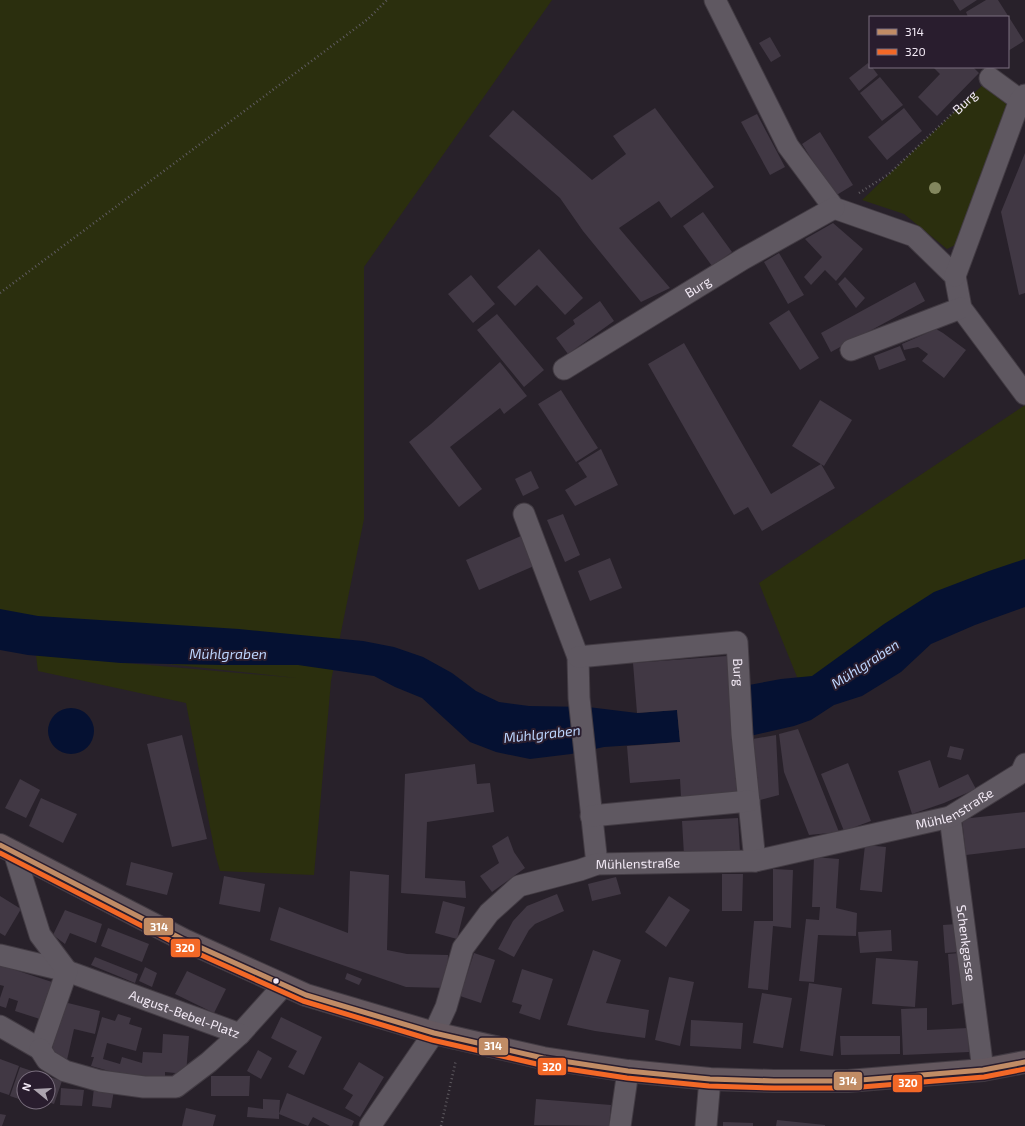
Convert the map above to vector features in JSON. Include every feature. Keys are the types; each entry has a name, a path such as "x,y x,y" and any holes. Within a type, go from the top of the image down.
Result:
{"main road":[{"path":"7,849 184,940 306,995 434,1033 543,1058 628,1070 710,1078 774,1081 848,1081 984,1070 1025,1062"}],"street":[{"path":"714,0 788,146 834,208 914,236 955,276"},
{"path":"990,78 1022,97 955,276 961,308 1025,394"},
{"name":"Burg","path":"564,370 744,259 834,208"},
{"path":"851,350 961,308"},
{"path":"524,514 578,657 579,698 597,864"},
{"name":"Burg","path":"578,657 736,642 742,734 755,861"},
{"name":"Mühlenstraße","path":"370,1126 434,1033 446,1008 463,948 489,913 519,886 597,864 755,861 950,817 1021,773 1025,764"},
{"path":"591,816 749,802"},
{"name":"Schenkgasse","path":"950,817 984,1070"},
{"path":"7,849 40,935 67,972 40,1049"},
{"name":"August-Bebel-Platz","path":"0,955 67,972 240,1034 284,985"},
{"path":"0,1026 40,1049 47,1060 65,1071 100,1081 144,1088 176,1087 210,1062 240,1034"},
{"path":"620,1126 628,1070"},
{"path":"706,1126 710,1078"}],"path":[{"path":"0,293 368,20 387,0"},
{"name":"Burg","path":"834,208 890,174 990,78"},
{"path":"441,1126 460,1039"}],"green space":[{"path":"0,0 552,0 364,267 364,519 331,681 314,875 220,871 215,853 186,703 38,671 36,655 297,678 0,646"},
{"path":"990,78 1010,105 963,241 947,249 904,214 862,200"},
{"path":"1025,405 1025,601 931,641 812,714 759,583"}],"water":[{"name":"Mühlgraben","path":"1025,559 1025,607 975,625 931,644 901,672 862,696 834,705 811,720 794,726 750,736 749,685 781,679 812,676 884,624 934,592"},
{"name":"Mühlgraben","path":"0,609 38,616 239,629 363,641 394,647 423,657 452,673 476,691 499,702 529,706 588,707 637,713 677,710 680,742 604,747 571,754 530,759 496,752 470,742 422,698 395,687 374,676 298,665 121,663 28,655 0,650"},
{"path":"66,708 76,708 84,712 90,718 94,726 94,736 90,744 84,750 76,754 66,754 58,750 52,744 48,736 48,726 52,718 58,712"}],"building":[{"path":"953,0 977,0 960,11"},
{"path":"986,0 998,0 1008,16 968,16 966,12"},
{"path":"1009,17 1024,41 1009,50"},
{"path":"770,37 781,56 771,62 759,43"},
{"path":"868,63 869,68 873,68 878,75 859,91 849,78"},
{"path":"934,68 974,68 979,73 937,116 918,97 940,74"},
{"path":"880,77 903,105 882,121 860,93"},
{"path":"655,108 714,187 671,218 659,201 619,228 670,288 641,302 583,231 560,198 489,136 513,110 592,180 626,154 613,136"},
{"path":"904,108 922,131 887,160 868,137"},
{"path":"757,114 785,167 770,175 741,122"},
{"path":"820,132 853,185 835,196 802,144"},
{"path":"1025,153 1025,293 1019,295 1001,212"},
{"path":"703,212 732,252 712,266 683,226"},
{"path":"833,223 863,249 836,281 825,270 811,285 804,277 822,257 805,239"},
{"path":"539,249 583,298 565,315 537,285 515,306 497,287"},
{"path":"779,253 804,295 788,304 764,262"},
{"path":"471,275 495,304 473,323 448,294"},
{"path":"845,277 865,298 856,308 838,284"},
{"path":"915,282 925,301 831,352 821,333"},
{"path":"600,301 614,321 568,354 556,338 575,324 573,320"},
{"path":"789,310 819,358 800,370 769,323"},
{"path":"497,314 544,370 524,387 477,330"},
{"path":"936,329 966,350 944,378 922,361 928,354 918,347 904,350 902,344"},
{"path":"684,343 771,494 821,464 835,488 762,531 748,507 734,515 648,364"},
{"path":"900,346 906,360 879,370 874,356"},
{"path":"500,362 527,396 504,414 500,408 450,447 482,489 459,507 409,442"},
{"path":"561,390 598,448 576,462 538,404"},
{"path":"820,400 852,420 824,466 792,446"},
{"path":"601,449 618,485 575,506 565,490 587,477 578,463"},
{"path":"531,471 539,488 523,496 515,479"},
{"path":"563,514 580,555 565,562 547,520"},
{"path":"521,536 534,566 479,590 466,560"},
{"path":"610,558 622,588 590,601 578,571"},
{"path":"727,656 737,793 681,797 680,779 630,783 627,746 680,742 677,710 637,713 633,663"},
{"path":"798,729 839,832 809,835 784,772 779,734"},
{"path":"182,735 207,839 172,847 147,744"},
{"path":"776,735 779,795 752,802 747,740"},
{"path":"950,746 964,749 961,760 947,757"},
{"path":"930,760 939,788 968,774 976,789 944,803 912,814 898,771"},
{"path":"848,763 871,821 844,831 821,774"},
{"path":"475,764 477,784 490,783 494,812 427,822 425,878 465,881 466,898 401,893 405,774"},
{"path":"20,779 40,790 26,818 5,808"},
{"path":"41,798 77,814 63,843 29,826"},
{"path":"1025,812 1025,848 966,855 962,819"},
{"path":"738,818 740,852 684,855 682,821"},
{"path":"508,836 514,852 525,868 492,892 480,876 499,863 492,846"},
{"path":"865,845 886,847 882,892 860,890"},
{"path":"814,857 839,859 836,908 857,913 856,936 818,935 814,982 799,981 806,919 819,920 820,907 812,907"},
{"path":"131,862 173,873 167,895 126,885"},
{"path":"773,869 793,870 791,928 773,926 768,990 748,988 754,921 773,921"},
{"path":"350,871 389,875 387,950 407,954 448,955 447,988 406,987 270,940 279,907 348,933"},
{"path":"722,874 743,874 742,911 722,911"},
{"path":"224,876 265,884 260,912 219,904"},
{"path":"616,877 621,894 592,901 588,884"},
{"path":"557,894 564,911 535,924 529,930 514,957 498,949 513,921 527,906"},
{"path":"0,896 21,909 5,936 0,933"},
{"path":"669,896 690,910 666,947 645,932"},
{"path":"443,901 465,907 457,939 435,933"},
{"path":"65,910 102,924 96,943 70,933 65,944 53,935"},
{"path":"957,924 959,952 945,953 943,925"},
{"path":"108,928 149,944 142,962 101,946"},
{"path":"891,930 892,951 860,953 858,932"},
{"path":"593,950 621,960 606,1003 649,1010 645,1038 595,1031 567,1025"},
{"path":"474,953 495,960 481,1003 460,996"},
{"path":"959,953 964,1003 952,1005 948,954"},
{"path":"95,957 138,974 135,983 91,965"},
{"path":"876,958 918,961 915,1007 872,1004"},
{"path":"0,965 55,983 43,1020 15,1011 18,1001 9,998 6,1008 0,1006 0,998 4,986 0,985"},
{"path":"145,967 157,973 152,987 139,981"},
{"path":"522,969 553,979 540,1020 519,1013 522,1005 512,1002"},
{"path":"187,971 226,989 214,1013 175,994"},
{"path":"347,973 362,979 359,985 345,979"},
{"path":"669,977 694,982 680,1046 655,1040"},
{"path":"809,983 842,988 833,1056 800,1051"},
{"path":"762,993 792,998 783,1048 753,1043"},
{"path":"64,1002 100,1011 95,1034 74,1029 67,1060 50,1057"},
{"path":"927,1008 927,1030 968,1028 969,1052 903,1055 901,1009"},
{"path":"118,1014 131,1018 129,1024 142,1028 136,1051 107,1043 103,1059 120,1064 122,1057 142,1063 143,1052 162,1053 163,1034 189,1036 186,1074 165,1072 165,1081 138,1079 91,1066 94,1057 91,1057 102,1017 115,1021"},
{"path":"281,1017 322,1037 304,1075 288,1067 297,1051 271,1038"},
{"path":"691,1020 743,1023 741,1049 690,1046"},
{"path":"840,1036 900,1036 900,1054 841,1055"},
{"path":"258,1050 272,1058 261,1079 247,1071"},
{"path":"0,1059 19,1066 18,1070 16,1070 16,1075 9,1095 0,1092"},
{"path":"359,1062 384,1077 360,1117 345,1108 353,1095 343,1089"},
{"path":"20,1067 29,1070 19,1070"},
{"path":"211,1076 250,1076 249,1096 211,1096"},
{"path":"16,1079 16,1098 10,1096"},
{"path":"56,1079 62,1081 56,1098"},
{"path":"94,1087 114,1090 111,1108 92,1106"},
{"path":"61,1088 84,1090 82,1106 60,1105"},
{"path":"287,1093 354,1121 352,1126 330,1126 313,1117 308,1126 279,1114"},
{"path":"263,1099 280,1100 279,1119 247,1117 248,1107 263,1109"},
{"path":"536,1099 611,1105 609,1126 534,1125"},
{"path":"186,1108 216,1115 213,1126 182,1126"},
{"path":"0,1114 6,1115 2,1126 0,1126"},
{"path":"777,1120 825,1125 825,1126 776,1126"},
{"path":"723,1122 753,1123 753,1126 723,1126"}],"transit line":[{"name":"314","path":"0,845 184,940 306,995 434,1033 543,1058 628,1071 710,1079 774,1081 848,1081 983,1070 1025,1062"},
{"name":"320","path":"0,853 181,946 303,1001 432,1040 541,1065 627,1078 709,1086 774,1088 849,1088 984,1077 1025,1069"}]}
